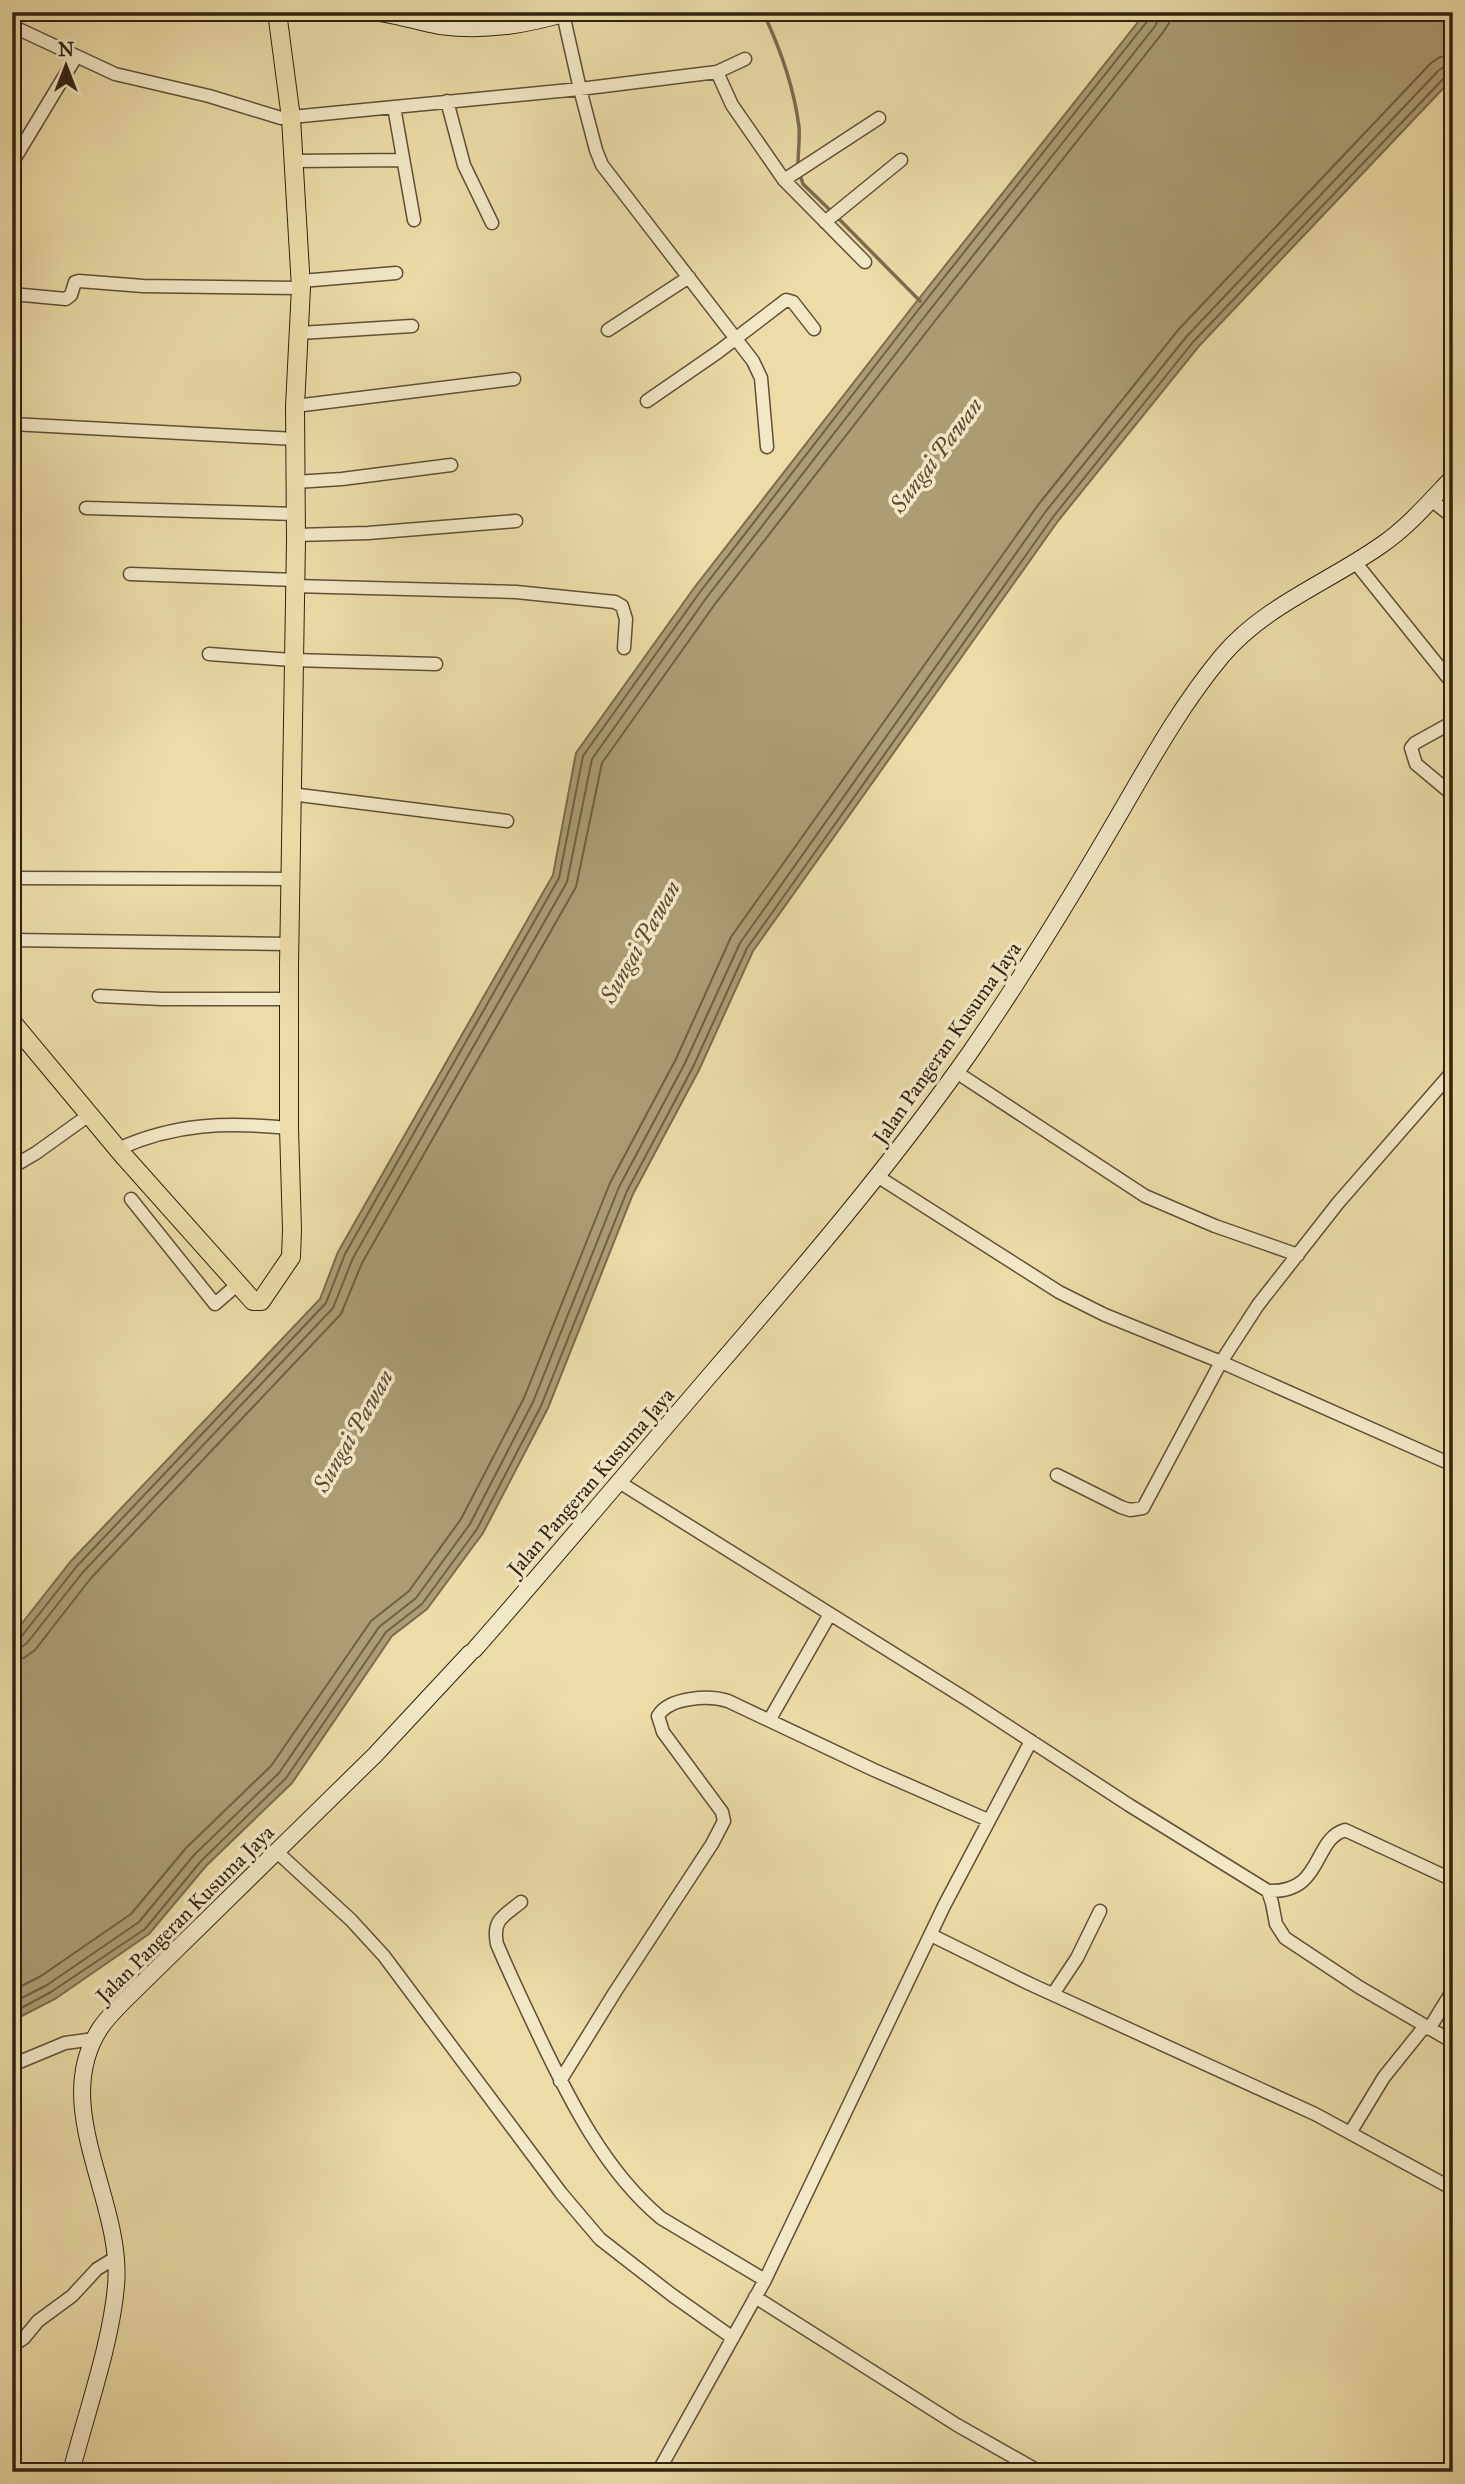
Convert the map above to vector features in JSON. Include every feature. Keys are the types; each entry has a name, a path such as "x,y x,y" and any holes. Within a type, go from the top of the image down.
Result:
{"main road":[{"path":"12,1022 82,1121 118,1149 226,1295 261,1301 291,1257 289,944 296,535 295,406 301,284 291,118 277,13"}],"street":[{"path":"277,13 338,12"},
{"path":"369,12 442,26 474,28 511,27 567,13 580,89 602,165 753,361 761,378 768,447"},
{"path":"12,26 76,57 128,78 291,118 580,89 717,72 744,60"},
{"path":"12,163 76,57"},
{"path":"717,72 732,106 784,180 865,262"},
{"path":"447,101 464,166 492,223"},
{"path":"394,107 414,220"},
{"path":"784,180 879,118"},
{"path":"294,161 402,160"},
{"path":"825,222 901,160"},
{"path":"12,294 66,299 71,295 73,285 79,281 143,286 301,284 396,273"},
{"path":"608,330 689,277"},
{"path":"647,401 788,300 793,302 814,329"},
{"path":"300,333 412,326"},
{"path":"295,406 514,379"},
{"path":"12,424 295,439"},
{"path":"295,482 451,465"},
{"name":"Jalan Pangeran Kusuma Jaya","path":"71,2472 116,2285 110,2221 90,2146 82,2100 85,2064 101,2027 118,2007 375,1755 472,1651 675,1417 877,1177 956,1072 1054,925 1163,737 1201,681 1250,626 1398,533 1453,477"},
{"path":"1431,500 1453,517"},
{"path":"86,508 296,514"},
{"path":"296,535 368,533 516,521"},
{"path":"1355,562 1453,684"},
{"path":"130,574 507,591 615,602 622,606 625,612 624,648"},
{"path":"209,654 292,660 436,664"},
{"path":"1453,722 1415,743 1411,748 1416,764 1453,795"},
{"path":"291,794 507,821"},
{"path":"12,878 291,879"},
{"path":"12,940 289,944"},
{"path":"99,996 289,999"},
{"path":"1057,1475 1121,1507 1130,1510 1143,1508 1221,1362 1258,1305 1338,1203 1453,1071"},
{"path":"956,1072 1145,1196 1215,1226 1298,1255"},
{"path":"12,1167 82,1121"},
{"path":"118,1149 161,1134 207,1125 226,1123 289,1128"},
{"path":"877,1177 1059,1292 1105,1315 1221,1362 1453,1465"},
{"path":"131,1199 226,1295"},
{"path":"619,1482 1268,1891 1296,1888 1334,1836 1345,1830 1453,1880"},
{"path":"770,1719 830,1614"},
{"path":"560,2081 724,1823 722,1812 663,1732 658,1721 659,1713 664,1709 710,1698 770,1719 863,1765 988,1820"},
{"path":"658,2472 765,2280 931,1935 1031,1741"},
{"path":"277,1852 351,1920 384,1956 561,2193 600,2239 733,2338"},
{"path":"1268,1891 1276,1924 1284,1938 1453,2042"},
{"path":"521,1902 499,1920 495,1933 497,1944 560,2081 613,2166 661,2218 765,2280"},
{"path":"1053,1994 1077,1958 1100,1911"},
{"path":"931,1935 1315,2114 1453,2189"},
{"path":"1350,2133 1384,2077 1427,2028 1453,1990"},
{"path":"12,2065 65,2043 94,2039"},
{"path":"12,2346 24,2338 38,2321 72,2296 97,2269 115,2258"},
{"path":"755,2297 957,2425 1041,2472"}],"water":[{"name":"Sungai Pawan","path":"1146,12 1453,12 1453,78 1199,346 1058,521 753,951 699,1070 633,1194 548,1408 483,1533 427,1609 392,1636 292,1783 206,1866 149,1934 55,1999 12,2021 12,1636 71,1561 320,1299 338,1252 553,875 576,753 694,588"}],"waterway":[{"path":"763,12 781,54 794,97 799,127 798,165"},
{"path":"799,172 803,184 832,212"},
{"path":"837,217 920,301"}]}
